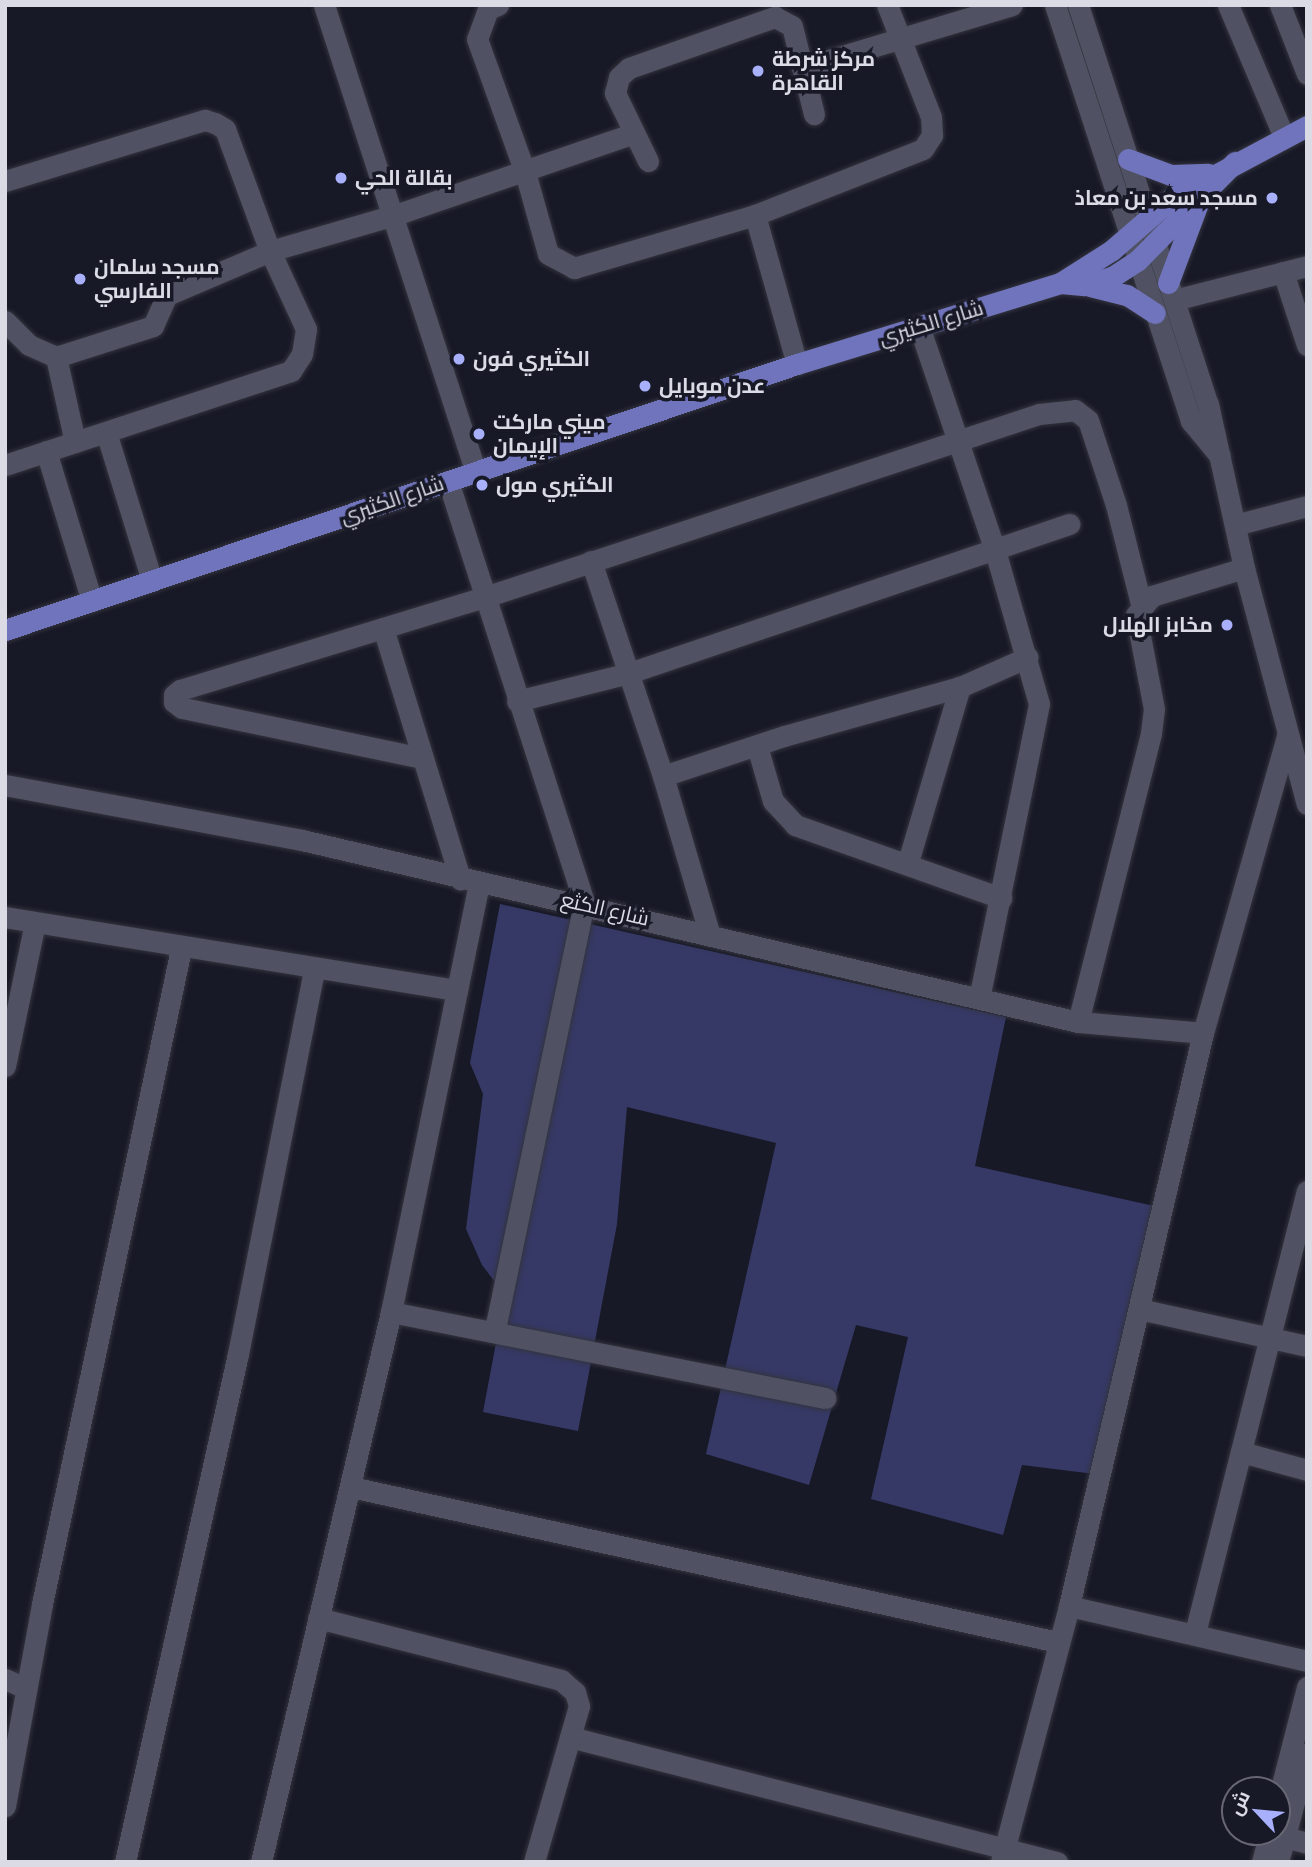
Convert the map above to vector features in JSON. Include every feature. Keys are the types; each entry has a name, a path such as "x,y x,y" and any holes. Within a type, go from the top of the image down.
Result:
{"main road":[{"name":"شارع الكثيري","path":"1060,283 1085,285 1112,277 1138,260 1209,182 1235,162 1307,126"},
{"path":"1128,159 1171,175 1209,182 1171,291"},
{"name":"شارع الكثيري","path":"5,630 797,364 1060,283 1129,235 1172,198 1209,182"},
{"path":"1085,285 1127,295 1155,313"}],"street":[{"path":"324,5 395,215 476,472"},
{"path":"498,5 488,9 477,39 525,172 548,254 574,268 755,215 923,149 932,135 932,117 887,5"},
{"path":"802,68 1012,5"},
{"path":"1055,5 1191,421 1220,456"},
{"path":"1078,5 1208,404 1244,568 1307,804"},
{"path":"1228,5 1284,137"},
{"path":"1280,5 1307,74"},
{"path":"648,161 632,134 615,93 619,77 629,68 775,17 792,26 814,114"},
{"path":"5,181 205,120 225,129 270,251 306,329 302,354 291,370 5,465"},
{"path":"5,321 29,345 56,357 153,326 167,295 270,251 395,215 632,134"},
{"path":"755,215 797,364"},
{"path":"1171,291 1307,266"},
{"path":"1283,272 1307,345"},
{"path":"919,326 994,547 1028,657 1039,704 1036,735 979,998"},
{"path":"56,357 75,442"},
{"path":"422,758 182,708 174,702 180,690 485,597 1039,414 1075,410 1083,413 1116,505 1141,604"},
{"path":"106,432 152,581"},
{"path":"46,451 92,601"},
{"path":"449,481 583,903 495,1330"},
{"path":"1235,525 1307,506"},
{"path":"517,701 629,674 994,547 1070,524"},
{"path":"591,561 663,776 709,932"},
{"path":"1077,1022 1151,733 1154,709 1136,615 1141,604 1152,596 1244,568"},
{"path":"261,1862 391,1312 457,990 469,881 422,758 383,628"},
{"path":"663,776 960,687 1028,657"},
{"path":"908,862 960,687"},
{"path":"1003,1855 1069,1606 1203,1033 1287,736"},
{"path":"757,746 773,801 795,825 908,862 1001,898"},
{"name":"شارع الكثع","path":"5,785 302,841 469,881 583,903 1077,1022 1203,1033"},
{"path":"5,917 181,949 457,990"},
{"path":"5,1066 35,923"},
{"path":"5,1806 25,1688 181,949"},
{"path":"125,1862 236,1363 314,969"},
{"path":"1195,1633 1267,1337 1305,1205"},
{"path":"1139,1309 1307,1346"},
{"path":"391,1312 495,1330 826,1398"},
{"path":"1241,1452 1307,1470"},
{"path":"351,1487 1058,1642"},
{"path":"1069,1606 1307,1661"},
{"path":"318,1618 561,1680 575,1692 579,1706 534,1862"},
{"path":"5,1679 25,1688"},
{"path":"1284,1776 1307,1687"},
{"path":"570,1737 1003,1855 1057,1862"},
{"path":"1291,1794 1307,1754"},
{"path":"1262,1862 1269,1846"}],"shaded area":[{"path":"500,904 1006,1017 975,1166 1163,1208 1103,1475 1022,1465 1003,1535 871,1499 908,1337 856,1325 809,1485 706,1454 776,1143 627,1107 617,1224 578,1431 483,1412 505,1295 482,1265 466,1229 483,1094 470,1063"}],"place":[{"name":"مركز شرطة القاهرة","path":"758,71"},
{"name":"بقالة الحي","path":"341,178"},
{"name":"مسجد سعد بن معاذ","path":"1272,198"},
{"name":"مسجد سلمان الفارسي","path":"80,279"},
{"name":"الكثيري فون","path":"459,359"},
{"name":"عدن موبايل","path":"645,386"},
{"name":"ميني ماركت الإيمان","path":"479,434"},
{"name":"الكثيري مول","path":"482,485"},
{"name":"مخابز الهلال","path":"1227,625"}]}
